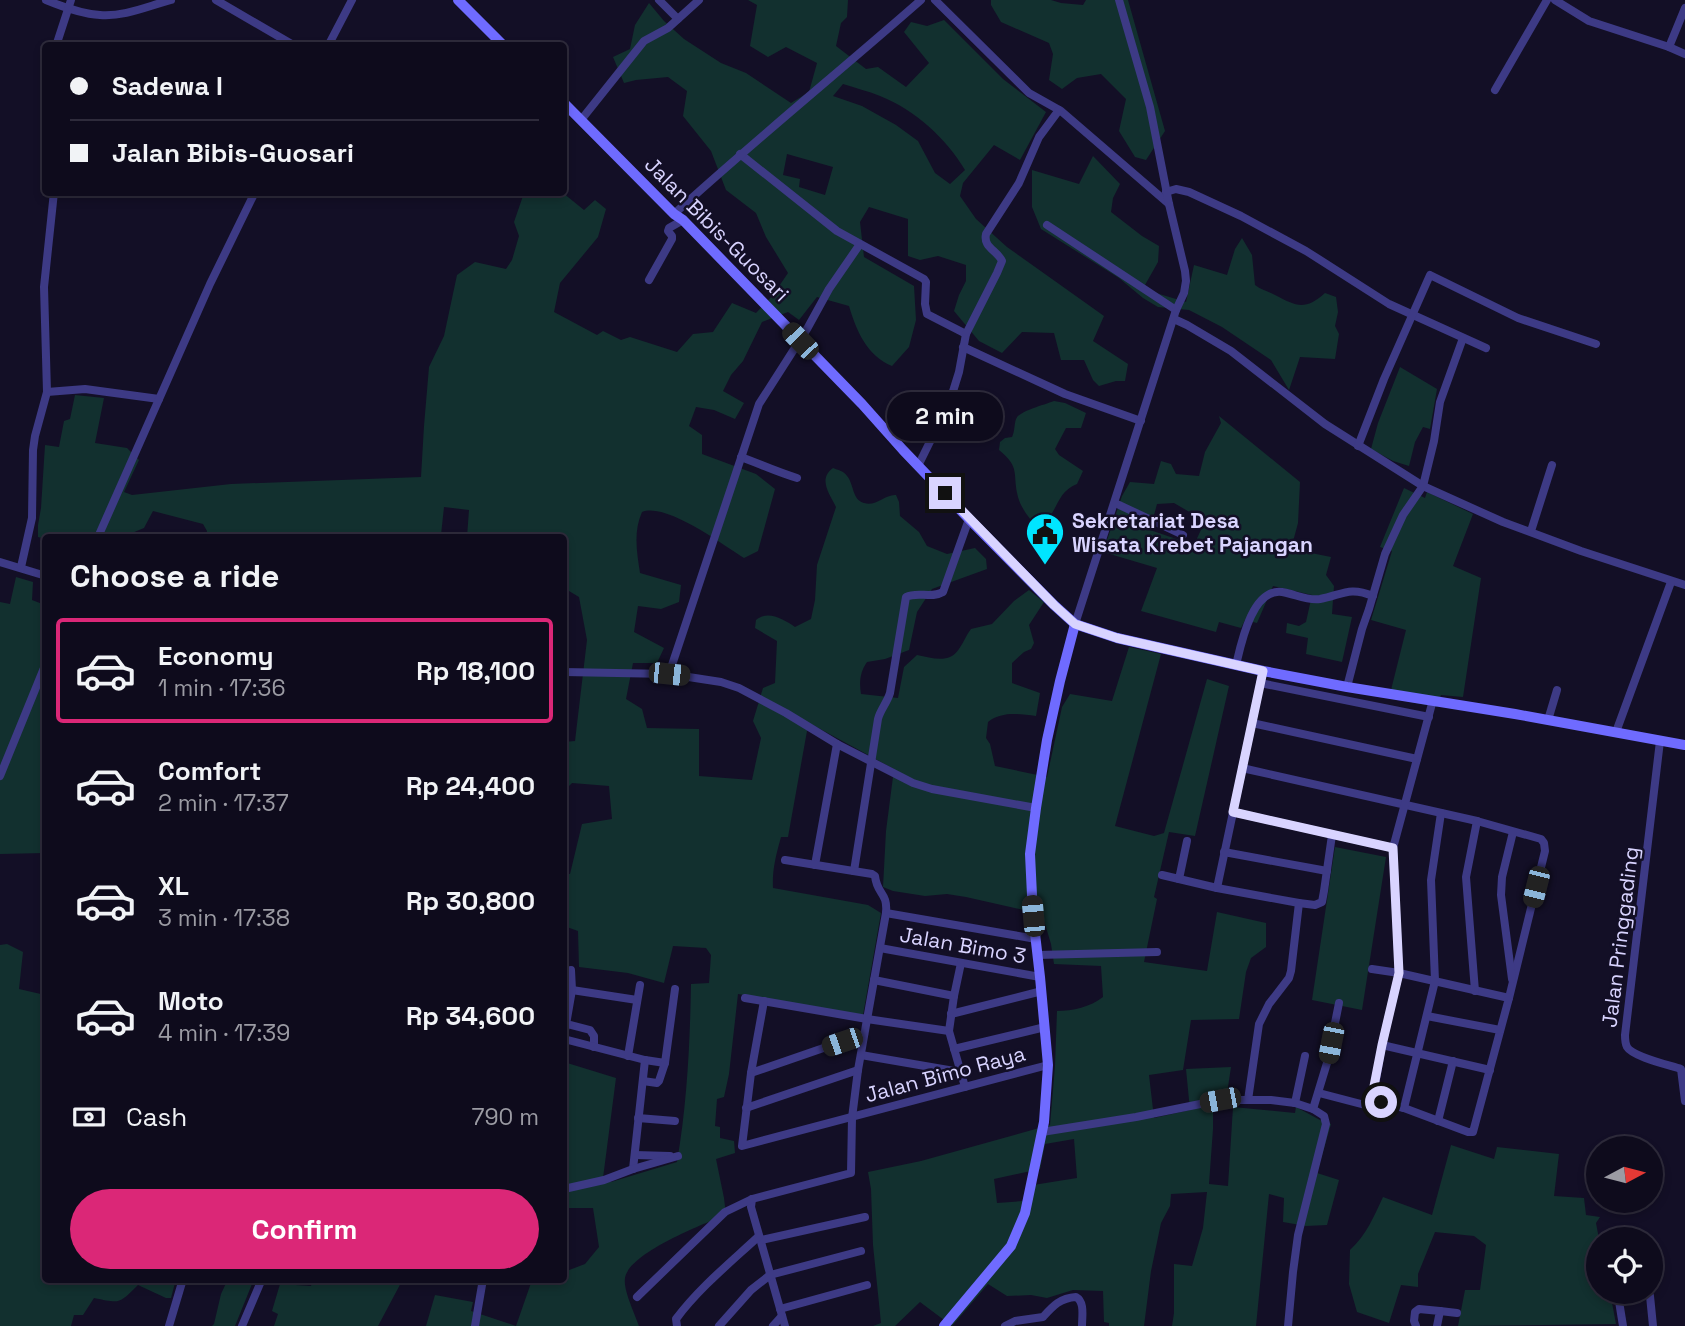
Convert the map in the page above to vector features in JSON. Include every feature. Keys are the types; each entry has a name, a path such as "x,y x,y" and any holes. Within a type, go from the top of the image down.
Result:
{"street":[{"path":"46,0 70,4 98,15 114,15 171,0"},
{"path":"216,0 288,42"},
{"path":"330,42 352,0"},
{"path":"458,0 501,42"},
{"path":"659,0 678,19"},
{"path":"581,120 644,41 668,28 699,0"},
{"path":"649,280 672,239 669,228 740,154 921,0"},
{"path":"935,0 1029,93 1059,110 1169,204"},
{"path":"944,1326 1011,1246 1025,1213 1042,1132 1048,1065 1030,854 1051,717 1075,624 1186,281 1150,107 1119,0"},
{"path":"1495,90 1547,0"},
{"path":"1555,0 1589,21 1685,54"},
{"path":"57,42 70,4"},
{"path":"1669,47 1685,8"},
{"name":"Jalan Bibis-Guosari","path":"567,106 679,217 862,404 969,519 1075,624"},
{"path":"918,466 950,401 966,334 1002,261 999,255 988,247 986,234 1019,183 1039,137 1059,110"},
{"path":"740,154 837,232 924,279 927,314 966,334"},
{"path":"1166,192 1180,189 1241,216 1306,251 1389,304 1486,348"},
{"path":"21,567 32,518 35,436 47,392 44,288 54,196"},
{"path":"99,534 210,284 253,196"},
{"path":"1047,225 1231,351 1325,424 1423,486 1503,522 1685,585"},
{"path":"669,674 759,404 800,341 829,289 860,244"},
{"path":"1358,446 1430,275 1518,318 1597,344"},
{"path":"1347,687 1362,629 1394,531 1423,486 1440,402 1463,338"},
{"path":"962,347 1065,394 1141,421"},
{"path":"47,392 86,389 159,399"},
{"path":"741,457 797,478"},
{"path":"1531,531 1552,466"},
{"path":"1115,503 1183,535"},
{"path":"854,871 880,712 890,693 906,597 914,594 936,596 943,592 969,519"},
{"path":"0,562 42,575"},
{"path":"1616,732 1671,582"},
{"path":"1236,665 1245,629 1260,601 1269,594 1279,591 1318,599 1356,590 1373,596"},
{"path":"1075,624 1117,638 1263,671 1685,745"},
{"path":"1217,888 1263,671"},
{"path":"0,776 42,672"},
{"path":"567,672 669,674 720,681 739,688 837,744 913,783 1036,808"},
{"path":"1260,683 1429,717"},
{"path":"1548,720 1557,690"},
{"path":"33,693 42,694"},
{"path":"1401,711 1404,695"},
{"path":"1242,768 1404,804 1477,821 1541,839 1545,846 1475,1131 1468,1132 1384,1103 1375,1095 1374,1086 1399,973 1393,848 1404,804 1433,700"},
{"path":"1252,723 1417,759"},
{"name":"Jalan Pringgading","path":"1660,741 1625,1035 1630,1050 1640,1056 1683,1069 1685,1101"},
{"path":"815,865 837,744"},
{"path":"1233,812 1393,848"},
{"path":"1404,1108 1436,981 1431,880 1441,813"},
{"path":"1475,990 1466,877 1477,821"},
{"path":"1513,832 1502,877 1501,895 1513,982"},
{"path":"1162,875 1298,903 1320,904 1332,835"},
{"path":"1180,879 1187,841"},
{"path":"1224,852 1327,872"},
{"path":"637,1297 725,1212 752,1199 851,1173 852,1118 858,1070 883,932 886,899 876,887 874,875 785,860"},
{"path":"1248,1100 1259,1024 1291,971 1298,903"},
{"path":"886,913 1036,939"},
{"name":"Jalan Bimo 3","path":"880,948 1040,977"},
{"path":"1037,956 1157,952"},
{"path":"961,963 949,1031 965,1087"},
{"path":"1372,969 1509,998"},
{"path":"571,970 572,989 567,1024 590,1030 594,1036 594,1047"},
{"path":"874,980 954,996"},
{"path":"628,1056 640,985"},
{"path":"572,989 637,1000"},
{"path":"643,1081 658,1082 661,1079 675,989"},
{"path":"951,1014 1042,992"},
{"path":"745,998 949,1031"},
{"path":"764,1001 746,1108 858,1070"},
{"path":"1313,1109 1327,1063 1339,1003"},
{"path":"1427,1016 1500,1030"},
{"path":"954,1049 1045,1027"},
{"path":"751,1073 864,1034"},
{"path":"567,1038 628,1056 664,1063"},
{"path":"1382,1045 1490,1070"},
{"path":"861,1055 960,1072"},
{"path":"1295,1103 1305,1056"},
{"path":"633,1169 645,1060"},
{"path":"1438,1121 1453,1061"},
{"name":"Jalan Bimo Raya","path":"746,1108 742,1146 1048,1065"},
{"path":"1318,1093 1365,1105 1375,1095"},
{"path":"1042,1132 1220,1100 1295,1103 1324,1116 1326,1124 1298,1235 1288,1326"},
{"path":"638,1118 675,1121"},
{"path":"567,1188 604,1180 678,1156 635,1155"},
{"path":"752,1199 751,1207 785,1326"},
{"path":"677,1326 676,1319 683,1311 760,1238 865,1217"},
{"path":"719,1326 751,1290 770,1275 861,1251"},
{"path":"169,1326 182,1283"},
{"path":"242,1326 260,1283"},
{"path":"475,1326 482,1283"},
{"path":"773,1326 781,1313 867,1285"},
{"path":"1005,1326 1015,1321 1043,1321 1053,1305 1062,1299 1076,1297 1080,1299 1082,1306 1082,1326"},
{"path":"1619,1304 1623,1326"},
{"path":"1651,1304 1653,1326"},
{"path":"1416,1326 1414,1317 1418,1310 1457,1313"},
{"path":"1437,1326 1440,1311"}],"green space":[{"path":"748,0 848,0 847,17 841,23 836,46 866,69 878,67 906,87 929,63 904,32 911,22 927,26 944,20 1003,79 1046,112 1020,160 994,145 963,183 960,196 976,219 1007,247 1104,316 1093,341 1128,364 1125,381 1099,386 1093,380 1084,360 1061,360 1054,333 1022,332 1002,353 979,341 954,311 966,281 966,265 938,256 920,260 908,256 908,219 869,207 860,222 864,257 914,286 916,320 909,347 892,366 883,362 864,341 849,306 817,297 799,320 788,312 762,322 743,361 731,375 723,391 744,403 735,419 714,410 696,407 689,426 702,435 702,454 756,474 775,489 758,551 744,558 679,519 665,513 642,512 637,535 640,573 681,585 679,602 661,609 638,606 634,632 664,648 657,663 633,663 626,699 642,709 647,728 699,729 699,776 752,780 761,738 753,721 763,688 775,683 777,641 755,628 756,620 770,616 795,627 811,619 817,565 836,507 826,481 833,468 846,474 857,499 864,503 873,503 896,495 900,516 919,532 927,546 947,554 975,548 986,559 987,569 932,589 917,612 909,650 867,662 861,677 861,694 898,698 904,667 917,655 940,659 950,657 959,649 971,629 992,624 1029,590 1044,602 1029,625 1034,643 1031,649 1012,663 1012,683 1040,693 1036,716 1005,715 988,722 986,738 995,766 1047,777 1062,707 1070,694 1112,701 1129,647 1161,654 1115,826 1154,836 1164,833 1207,679 1229,686 1195,836 1169,832 1154,897 1157,899 1144,962 1207,971 1217,912 1266,923 1266,947 1251,958 1246,972 1239,1019 1191,1020 1183,1070 1149,1075 1154,1118 1190,1110 1186,1069 1231,1067 1225,1107 1213,1107 1209,1184 1228,1186 1233,1107 1295,1113 1296,1107 1331,1124 1317,1173 1339,1180 1327,1225 1306,1226 1283,1222 1284,1198 1269,1194 1256,1326 1172,1326 1174,1264 1192,1266 1203,1228 1207,1192 1171,1194 1170,1206 1161,1223 1151,1271 1144,1326 1109,1326 1109,1323 1104,1322 1103,1291 1073,1290 1047,1298 1031,1295 1007,1296 988,1284 952,1326 920,1302 895,1326 873,1326 881,1323 868,1172 921,1161 1050,1125 1057,1011 1081,1008 1103,997 1101,966 1054,964 1042,914 966,897 947,894 925,896 883,887 886,831 894,769 811,724 807,731 788,837 781,837 776,856 773,888 868,905 881,913 863,1015 738,994 729,1074 724,1097 717,1099 715,1126 720,1127 720,1138 734,1141 735,1153 716,1159 726,1215 668,1240 639,1259 625,1278 639,1326 516,1326 531,1283 567,1283 567,1271 585,1264 599,1247 593,1208 567,1208 567,1063 616,1078 603,1178 611,1182 677,1162 687,1074 691,984 709,983 711,955 706,948 673,946 664,983 628,973 579,967 578,931 567,927 567,874 570,874 582,824 612,819 609,786 572,783 567,788 567,742 575,741 587,640 579,597 567,590 567,534 467,534 469,510 444,507 441,534 206,534 203,524 153,511 144,528 129,534 42,534 42,538 38,537 38,525 45,445 59,447 64,421 70,419 75,395 104,398 95,443 127,448 139,460 124,492 132,495 231,484 421,477 429,367 444,336 457,275 475,262 506,269 512,260 519,236 514,222 523,196 567,196 584,210 595,200 606,209 598,237 560,283 554,312 597,335 603,331 621,340 630,337 677,352 693,334 713,332 732,303 756,313 788,273 766,237 756,213 726,190 711,151 683,116 687,91 668,77 624,83 613,57 630,49 635,25 649,3 684,39 721,63 746,73 791,103 809,92 817,63 786,47 768,57 750,46 757,5","holes":["843,84 880,96 905,109 928,126 949,147 965,170 950,184 935,173 918,141 862,106 833,96","787,154 833,167 825,195 799,187 800,179 783,175","1074,1139 1077,1178 1027,1186 1023,1201 997,1203 994,1179 1040,1169 1045,1144"]},
{"path":"991,0 1051,0 1083,5 1086,0 1128,0 1165,131 1146,160 1135,157 1119,131 1126,99 1101,74 1077,78 1062,89 1049,80 1053,54 1049,43 1001,22"},
{"path":"1093,156 1120,184 1113,198 1111,212 1159,246 1158,262 1145,285 1156,293 1186,302 1194,265 1227,275 1235,249 1242,238 1252,255 1257,287 1300,305 1312,302 1325,293 1336,297 1338,312 1335,326 1339,334 1335,359 1300,357 1289,390 1271,360 1222,327 1189,310 1158,307 1119,278 1041,229 1032,207 1032,170 1079,184"},
{"path":"1400,367 1437,389 1430,429 1423,427 1415,442 1409,466 1371,449"},
{"path":"1054,401 1086,413 1081,428 1066,428 1055,449 1059,455 1083,471 1077,484 1064,493 1049,518 1036,526 1019,501 1015,471 999,450 1000,442 1012,437 1018,416"},
{"path":"1219,416 1300,482 1298,523 1291,549 1331,557 1326,575 1334,586 1332,614 1352,617 1342,662 1306,654 1308,638 1286,633 1287,623 1299,626 1306,622 1312,595 1273,586 1257,623 1245,620 1241,628 1219,622 1216,632 1141,611 1157,568 1103,552 1122,496 1130,482 1154,484 1161,461 1171,464 1176,474 1199,476 1205,452 1221,423","holes":["1174,503 1205,521 1194,545 1150,530 1157,504"]},
{"path":"1404,488 1425,498 1427,492 1473,514 1453,566 1481,578 1463,697 1441,695 1437,707 1389,698 1406,630 1371,620 1392,551 1380,547"},
{"path":"16,577 33,582 32,600 42,604 42,853 0,854 0,602 10,604"},
{"path":"1335,847 1386,857 1362,1010 1312,1000"},
{"path":"7,944 23,952 19,989 42,994 42,1283 175,1283 171,1298 138,1285 118,1301 94,1298 83,1315 74,1315 71,1326 0,1326 0,945"},
{"path":"1451,1145 1494,1159 1497,1147 1559,1154 1554,1196 1584,1198 1586,1215 1600,1217 1597,1227 1586,1227 1586,1304 1612,1304 1616,1324 1458,1326 1465,1290 1480,1290 1486,1245 1474,1236 1435,1232 1418,1274 1418,1287 1401,1285 1389,1323 1357,1312 1349,1284 1350,1250 1365,1232 1383,1197 1432,1215"},
{"path":"226,1283 252,1283 235,1326 212,1326"},
{"path":"312,1283 401,1283 378,1326 274,1326 278,1314 272,1311 280,1284 311,1286"},
{"path":"435,1295 473,1302 471,1311 516,1326 426,1326"}],"place":[{"name":"Sekretariat Desa Wisata Krebet Pajangan","path":"1045,566"}],"route":[{"path":"945,493 1075,624 1117,638 1263,671 1233,812 1393,848 1399,973 1374,1086 1375,1095 1381,1102"}]}
